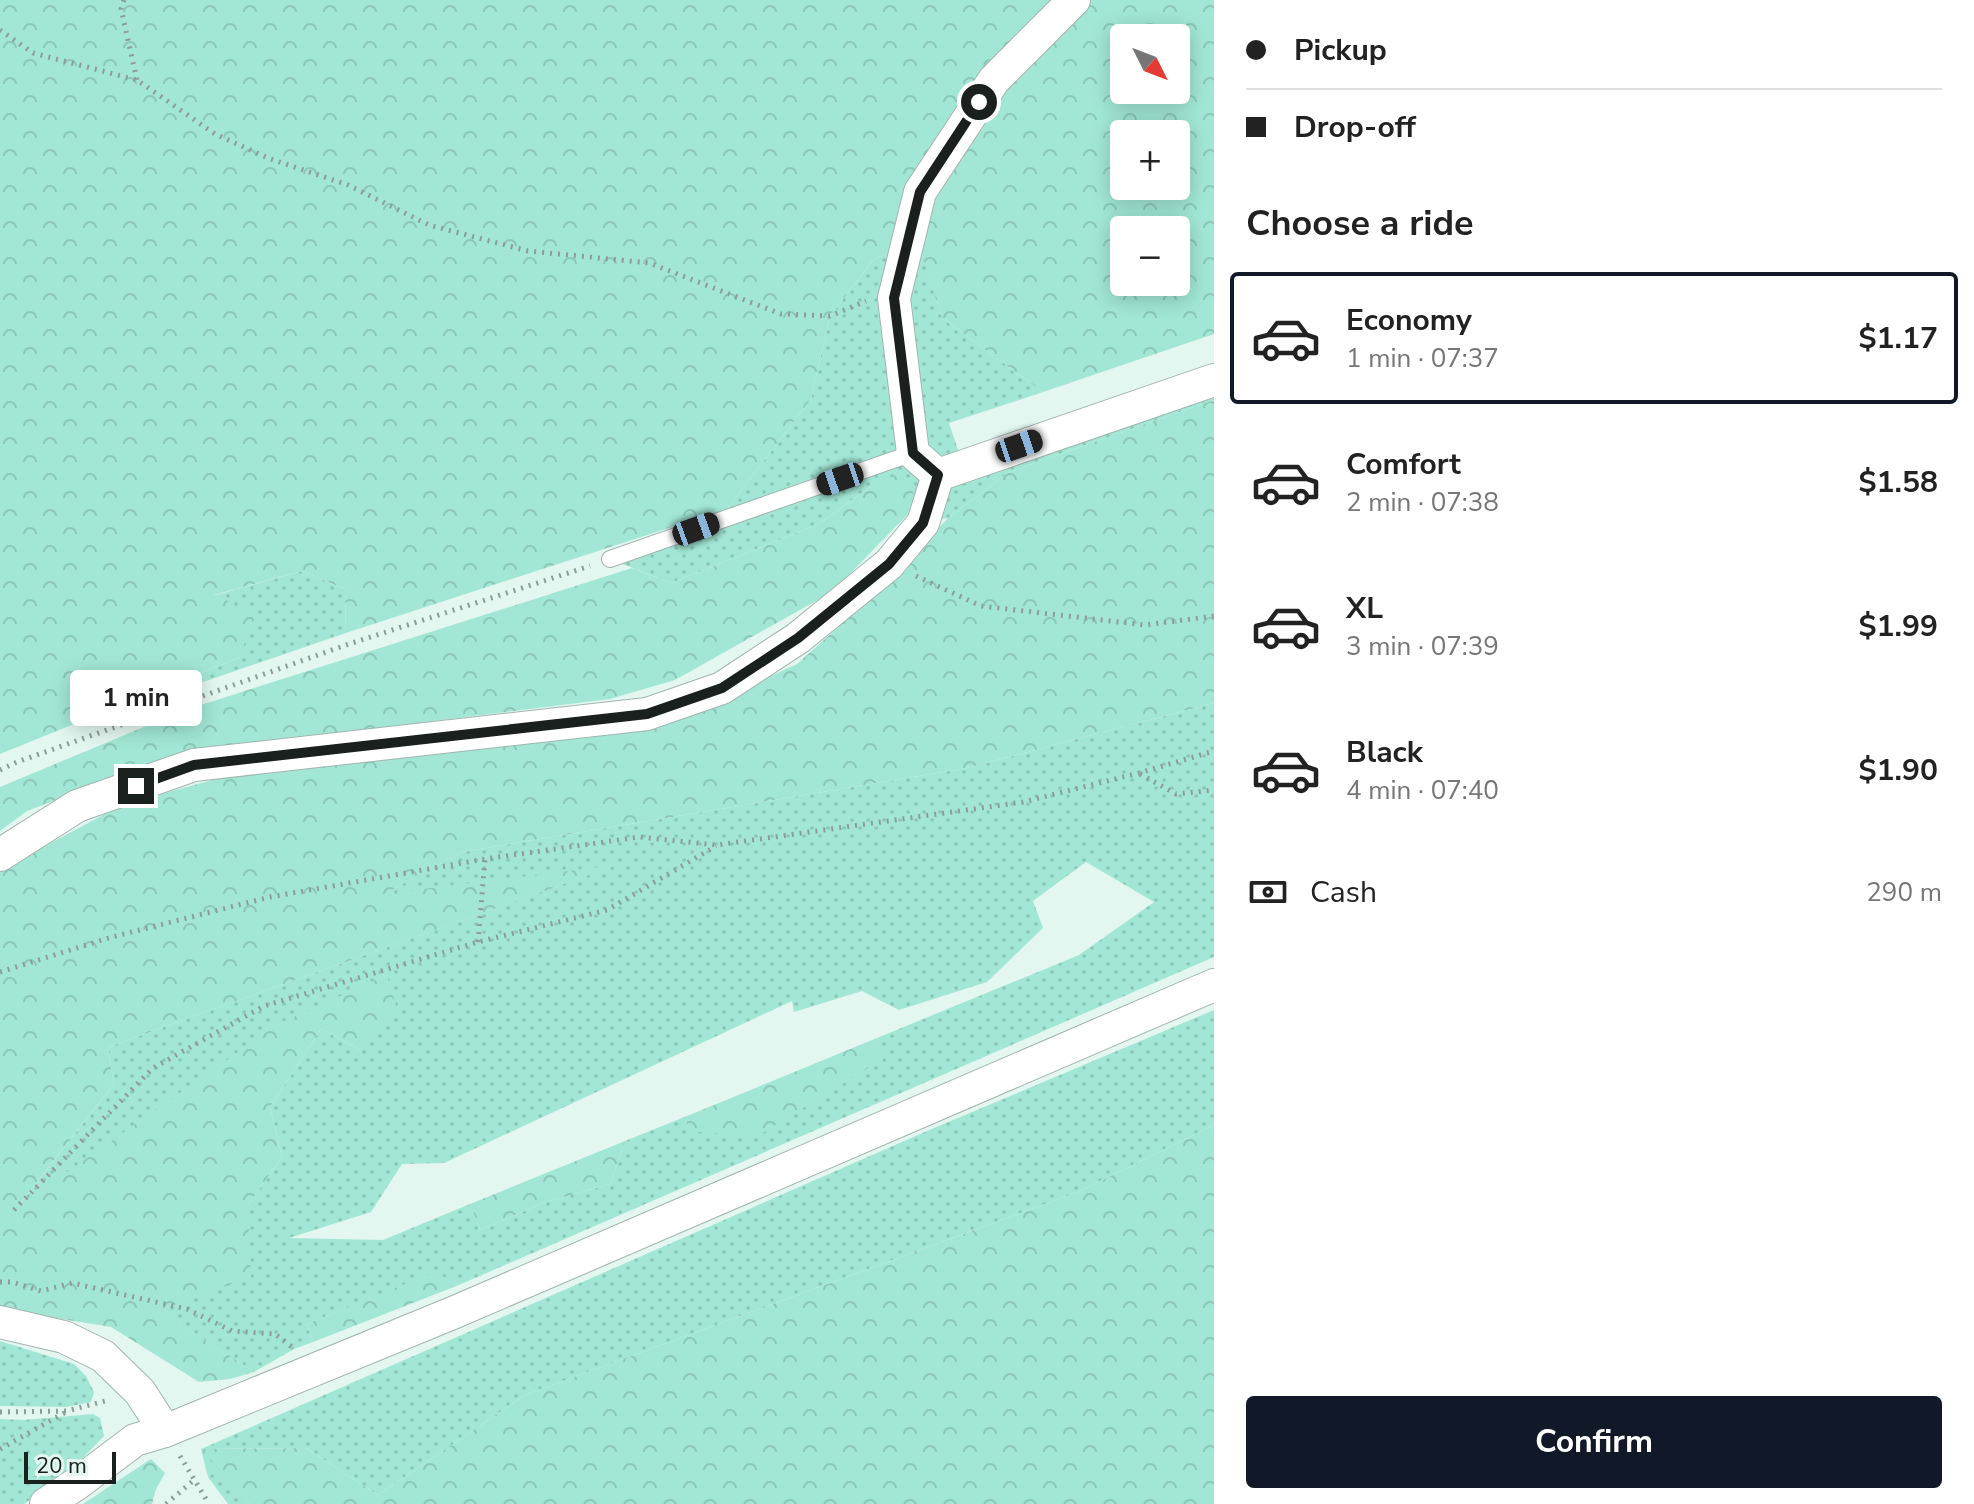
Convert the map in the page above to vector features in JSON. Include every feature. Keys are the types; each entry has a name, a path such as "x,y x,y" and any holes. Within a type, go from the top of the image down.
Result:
{"street":[{"path":"938,475 913,453 894,298 920,192 994,80 1074,0"},
{"path":"938,475 1214,380"},
{"path":"0,855 77,806 194,765 647,714 722,688 798,638 889,564 923,523 938,475"},
{"path":"46,1504 135,1440 165,1431 469,1306 1214,985"},
{"path":"0,1322 64,1337 103,1356 140,1392 165,1431"}],"lane":[{"path":"610,559 913,453"}],"path":[{"path":"124,0 121,9 137,80"},
{"path":"0,30 33,53 137,80 215,134 268,158 348,185 429,225 528,251 649,263 781,314 830,316 871,299 894,298"},
{"path":"0,770 346,645 610,559"},
{"path":"889,564 981,606 1145,625 1214,616"},
{"path":"0,972 112,937 270,897 485,859 639,837 717,845 1023,802 1214,751"},
{"path":"1139,773 1176,794 1214,790"},
{"path":"14,1210 153,1068 264,1006 478,942 607,910 717,845"},
{"path":"478,942 485,859"},
{"path":"0,1282 12,1282 41,1291 72,1283 187,1309 232,1331 275,1334"},
{"path":"0,1412 67,1411 0,1449"},
{"path":"166,1504 194,1480 209,1504"}],"green space":[{"path":"0,0 1214,0 1214,334 1043,392 942,318 918,241 874,259 830,316 811,399 727,509 346,633 345,589 302,571 214,595 255,612 240,657 0,754"},
{"path":"919,241 942,318 1043,392 949,423 963,465 1214,380 1214,400 1009,472 948,518 923,523 874,484 819,524 671,583 610,559 727,509 811,399 830,316 874,259"},
{"path":"1214,400 1214,703 967,768 462,852 384,894 617,865 108,1047 114,1084 17,1207 278,1024 387,975 396,1005 361,1050 321,1029 270,1107 282,1157 248,1205 251,1277 160,1310 254,1372 230,1379 199,1382 111,1327 0,1309 0,872 9,865 124,804 242,772 655,729 797,664 880,590 948,518 1009,472"},
{"path":"899,474 909,478 917,505 832,592 675,680 610,699 181,753 27,811 0,831 0,787 182,711 632,568 671,583 819,524 874,484"},
{"path":"302,571 345,589 346,633 203,682 164,688 240,657 212,596"},
{"path":"1214,703 1214,957 459,1285 434,1273 307,1324 313,1342 254,1372 159,1310 248,1205 282,1157 270,1107 321,1029 361,1050 387,975 15,1210 114,1084 108,1047 613,866 381,895 462,852 967,768","holes":["1086,862 1154,902 1079,955 877,1038 883,1059 688,1131 687,1116 625,1141 610,1184 543,1203 480,1230 470,1204 383,1240 289,1238 371,1212 402,1164 444,1163 792,1001 794,1012 862,991 899,1010 987,982 1043,928 1033,901"]},
{"path":"1214,1010 1214,1125 1078,1192 525,1395 378,1495 306,1448 203,1449 250,1504 228,1504 208,1477 201,1449 927,1131"},
{"path":"877,1038 884,1058 758,1136 687,1131 687,1116"},
{"path":"1214,1125 1214,1504 250,1504 201,1449 306,1448 378,1495 525,1395 1078,1192"},
{"path":"625,1141 610,1184 543,1203 480,1230 470,1204"},
{"path":"434,1272 459,1285 313,1342 307,1324"},
{"path":"0,1341 74,1364 86,1376 94,1392 91,1402 66,1407 0,1406"},
{"path":"93,1414 100,1418 104,1436 76,1465 24,1504 0,1504 0,1419"},
{"path":"151,1459 165,1473 152,1504 83,1504"}],"route":[{"path":"136,786 194,765 647,714 722,688 798,638 866,583 889,564 923,523 938,475 913,453 894,298 920,192 979,102"}]}
